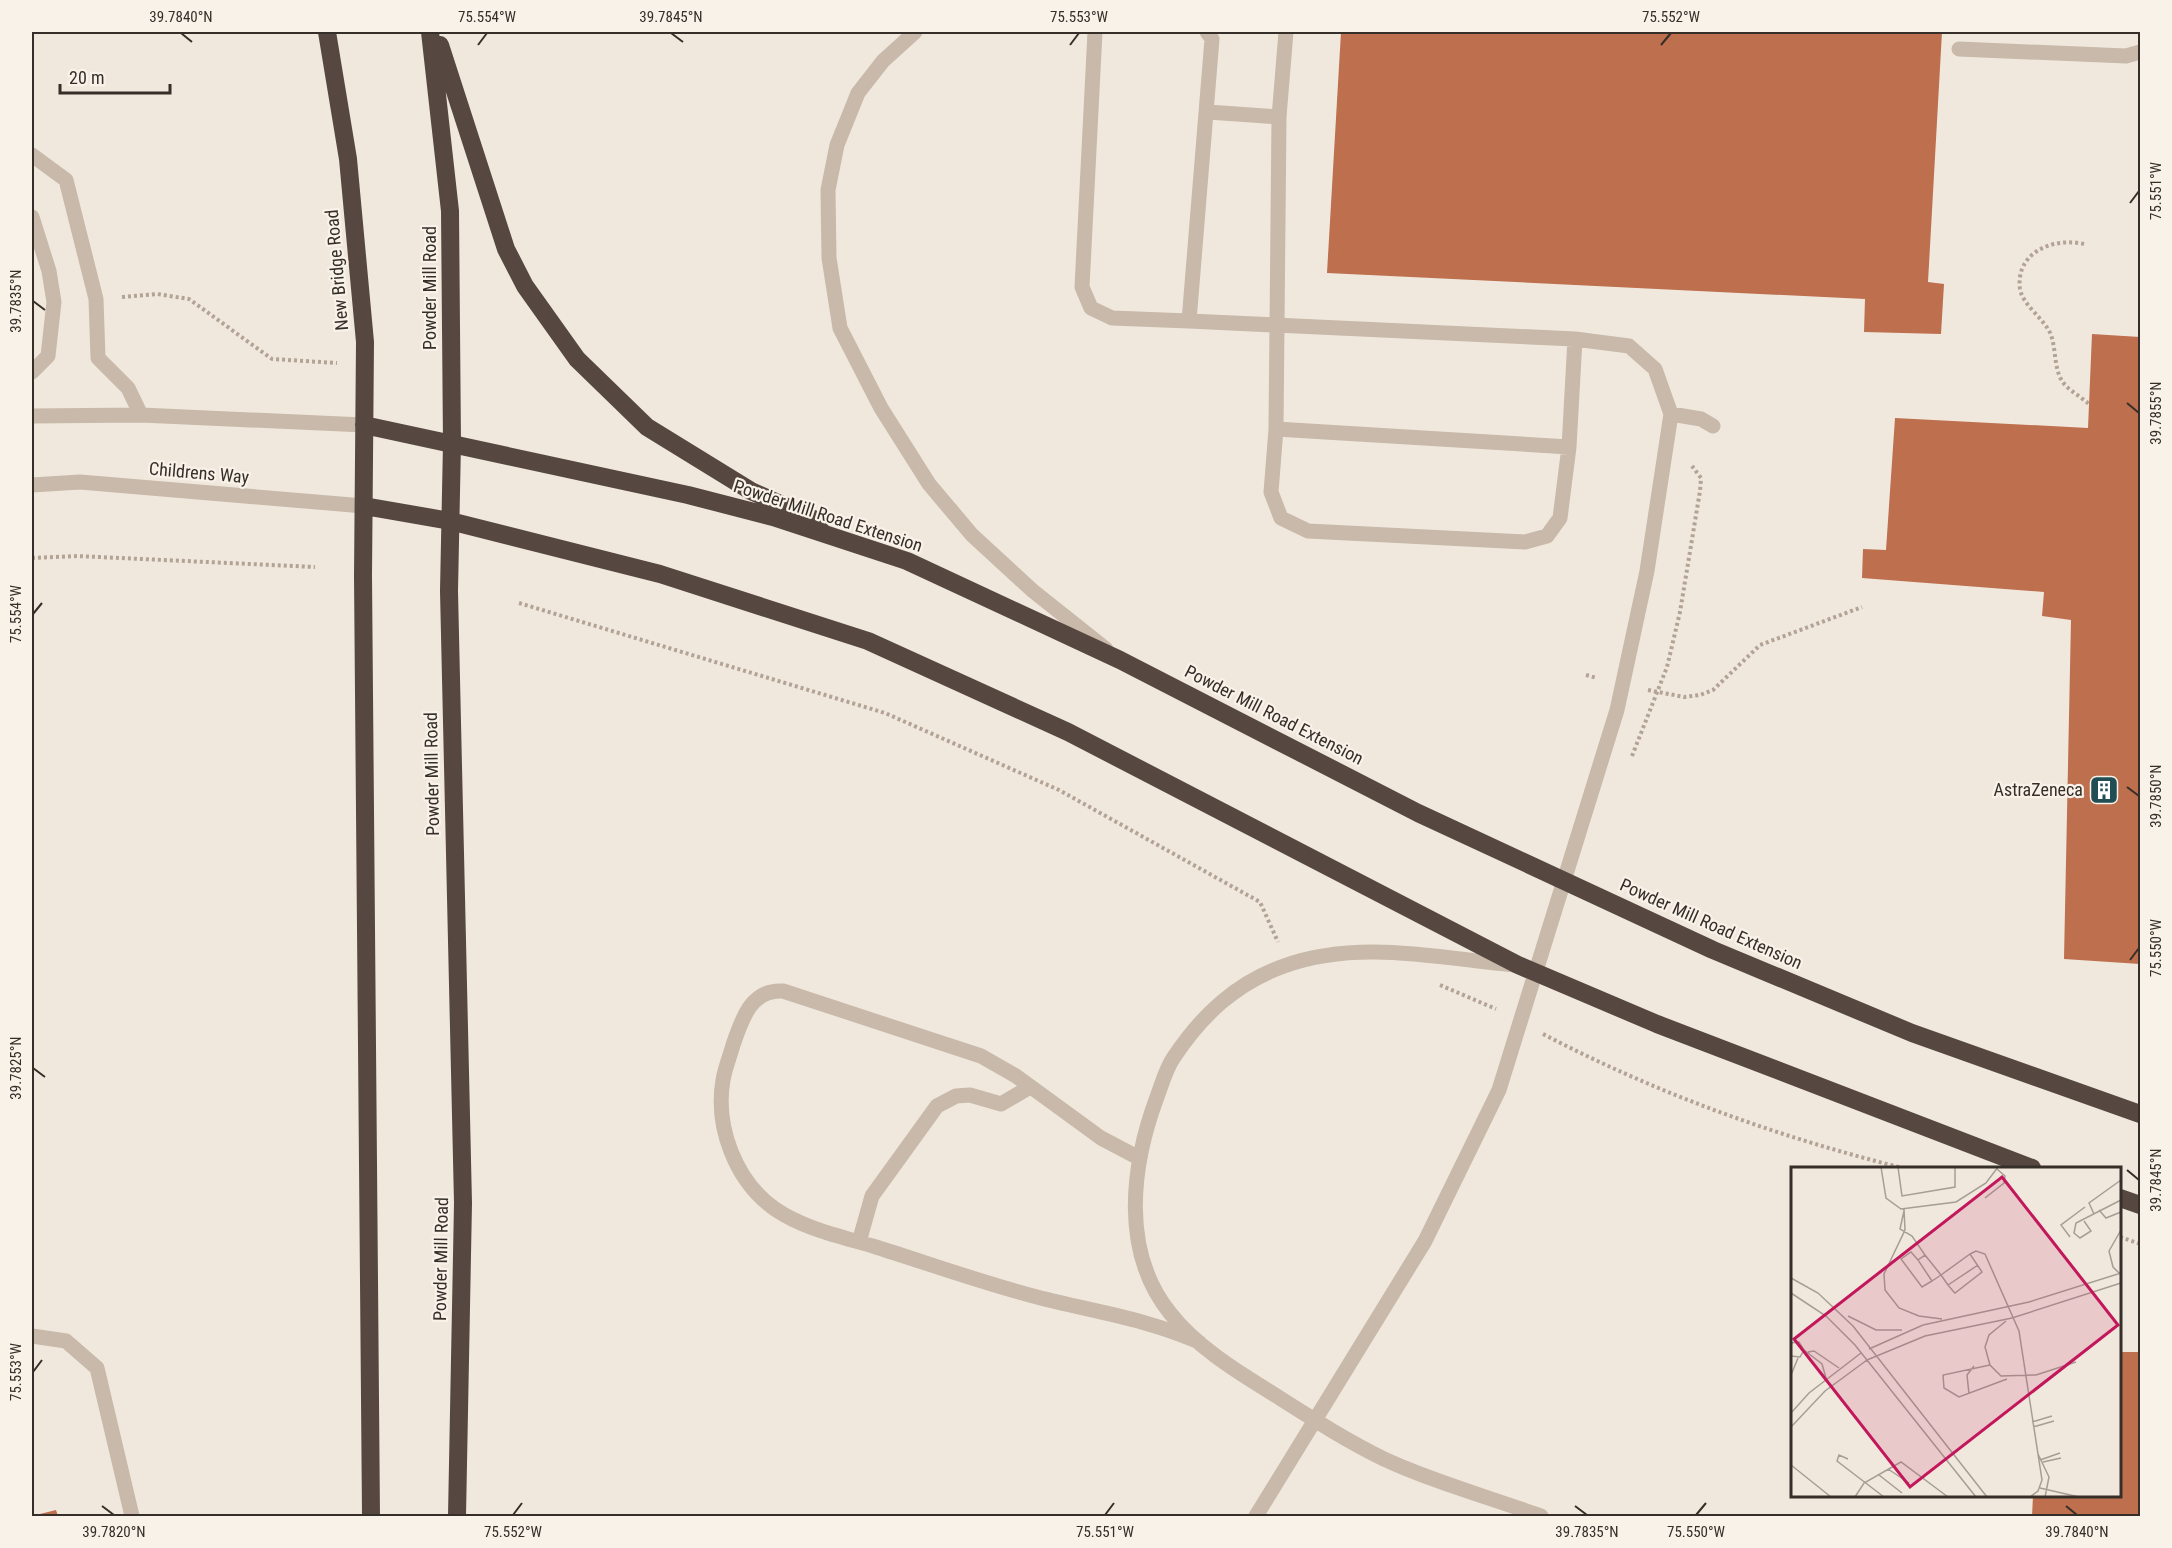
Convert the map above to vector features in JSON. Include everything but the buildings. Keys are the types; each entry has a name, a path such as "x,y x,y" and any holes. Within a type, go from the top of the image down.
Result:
{"highway":[{"name":"New Bridge Road","path":"327,32 348,159 357,244 365,365 364,506"},
{"name":"Powder Mill Road","path":"430,32 450,211 451,696 463,1203 457,1516"},
{"path":"435,32 506,249 525,286 577,359 647,427 692,456 750,490 907,561"},
{"name":"Powder Mill Road Extension","path":"364,425 710,500 772,517 907,561 1120,660 1418,813 1703,945 1912,1033 2140,1114"},
{"path":"371,1516 364,506 450,521 660,574 868,641 1068,732 1518,965 1657,1024 2029,1167"},
{"path":"2121,1198 2140,1204"}],"street":[{"path":"915,32 884,61 858,93 837,145 828,190 830,258 840,328 887,418 929,484 972,535 1033,591 1120,660"},
{"path":"1095,32 1082,287 1091,308 1112,318 1575,339 1629,346 1655,369 1671,414 1647,571 1617,710 1499,1090 1425,1241 1256,1516"},
{"path":"1189,321 1208,112 1212,39 1207,32"},
{"path":"1287,32 1279,117 1275,327 1276,429 1271,492 1281,518 1308,531 1525,542 1547,536 1560,518 1569,447 1575,339"},
{"path":"1959,49 2126,56 2140,52"},
{"path":"1208,112 1279,117"},
{"path":"32,155 66,180 96,299 98,358 128,388 141,415"},
{"path":"32,217 49,271 54,302 48,356 32,372"},
{"path":"1671,414 1701,418 1713,426"},
{"path":"32,416 141,415 364,425"},
{"path":"1276,429 1569,447"},
{"name":"Childrens Way","path":"32,485 80,482 364,506"},
{"path":"1518,965 1358,950 1285,965 1231,992 1199,1024 1172,1060 1148,1123 1139,1158 1135,1211 1139,1253 1152,1289 1172,1316 1199,1342 1238,1372 1315,1421 1385,1459 1541,1516"},
{"path":"1139,1158 1101,1138 1030,1087 981,1056 783,991 771,990 751,1003 740,1026 723,1078 722,1124 729,1145 753,1188 775,1209 810,1226 859,1242 1036,1297 1135,1318 1199,1342"},
{"path":"859,1242 872,1196 937,1106 956,1096 970,1095 1001,1104 1030,1087"},
{"path":"32,1336 66,1341 96,1368 132,1516"}],"path":[{"path":"2084,244 2053,242 2039,249 2022,275 2020,291 2051,336 2058,372 2067,387 2089,404"},
{"path":"96,299 157,294 189,299 273,359 365,365"},
{"path":"1629,762 1667,667 1680,612 1700,491 1701,478 1692,466"},
{"path":"32,558 77,556 315,567"},
{"path":"519,603 885,713 1059,790 1260,902 1285,965"},
{"path":"1644,689 1684,697 1707,693 1722,683 1760,645 1862,607"},
{"path":"1586,675 1609,681"},
{"path":"1438,985 1504,1013"},
{"path":"1542,1033 1683,1100 1823,1149 1899,1167"},
{"path":"2121,1237 2140,1244"}],"place":[{"name":"AstraZeneca","path":"2104,790"}]}
